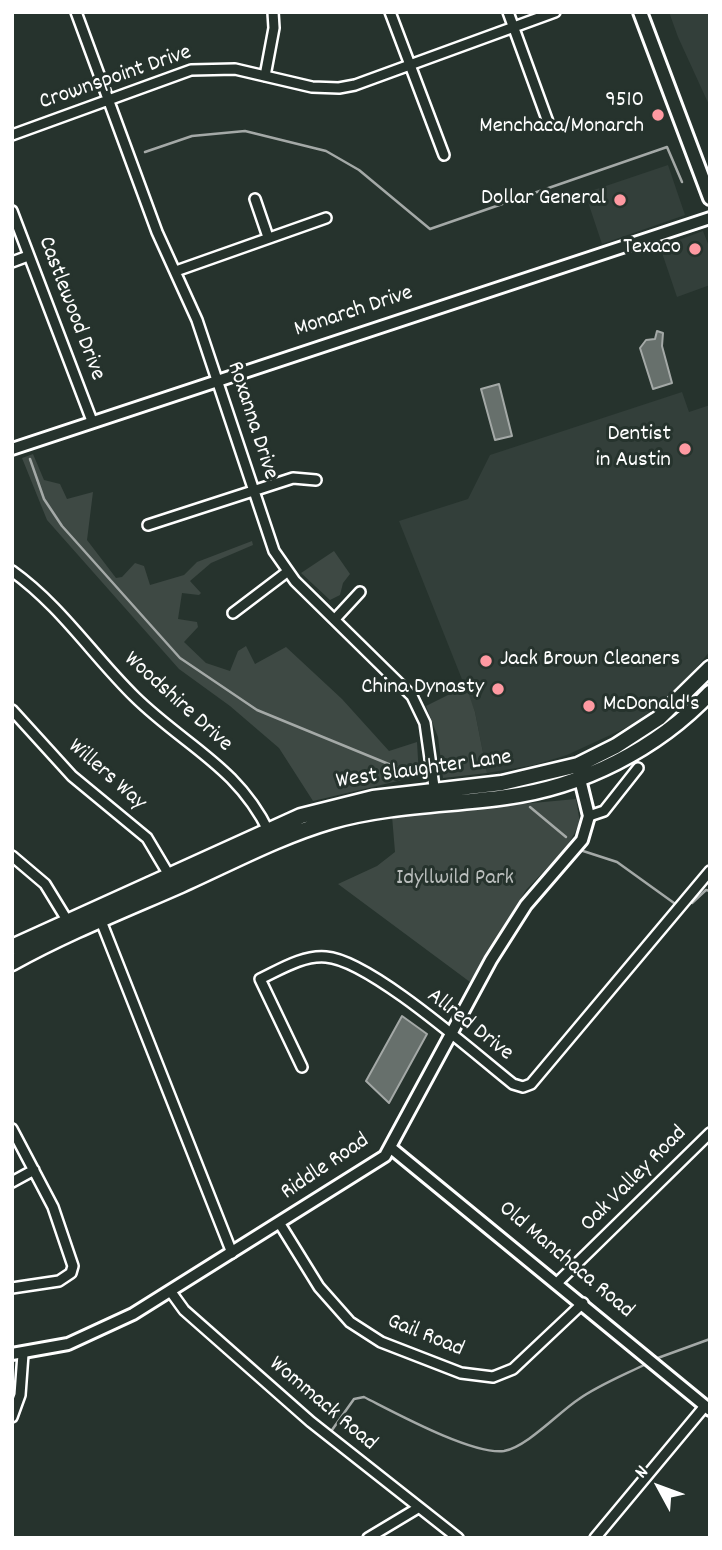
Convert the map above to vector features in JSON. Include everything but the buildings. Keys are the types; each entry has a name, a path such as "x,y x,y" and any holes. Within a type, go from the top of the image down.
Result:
{"main road":[{"path":"640,12 710,198"},
{"name":"West Slaughter Lane","path":"578,772 659,718 710,668"},
{"name":"West Slaughter Lane","path":"12,963 335,806 435,797 578,772 627,757 664,733 710,693"},
{"name":"West Slaughter Lane","path":"12,947 169,875 271,836"}],"street":[{"name":"Roxanna Drive","path":"76,12 157,232 193,308 274,551 287,572 403,685 420,708 429,741 435,797"},
{"path":"265,76 274,28 273,12"},
{"path":"390,12 444,155"},
{"path":"508,12 548,122"},
{"name":"Crownspoint Drive","path":"12,135 191,70 235,69 312,87 339,89 367,82 555,12"},
{"path":"255,199 268,237"},
{"name":"Castlewood Drive","path":"12,211 92,421"},
{"path":"176,271 326,218"},
{"name":"Monarch Drive","path":"12,449 710,218"},
{"path":"12,262 28,256"},
{"path":"148,525 293,478 316,480"},
{"name":"Woodshire Drive","path":"12,571 47,598 142,704 235,780 253,802 271,836"},
{"path":"233,613 287,572"},
{"path":"335,619 360,592"},
{"name":"Willers Way","path":"12,710 72,776 147,838 169,875"},
{"path":"578,772 589,816 604,811 638,768"},
{"name":"Riddle Road","path":"18,1354 68,1344 102,1330 171,1292 378,1161 391,1148 451,1033 526,905 582,840 589,816"},
{"path":"12,856 44,884 67,920"},
{"name":"Allred Drive","path":"302,1067 260,979 290,964 314,957 327,957 349,964 451,1033 513,1084 523,1087 531,1084 710,871"},
{"path":"101,921 232,1253"},
{"path":"12,1129 34,1170 72,1259 71,1273 59,1282 12,1288"},
{"name":"Oak Valley Road","path":"558,1282 710,1133"},
{"name":"Old Manchaca Road","path":"391,1148 558,1282 707,1408"},
{"path":"12,1182 34,1170"},
{"name":"Gail Road","path":"280,1224 314,1279 351,1322 381,1342 461,1374 493,1377 513,1369 583,1303"},
{"name":"Wommack Road","path":"171,1292 184,1310 267,1385 458,1538"},
{"path":"12,1417 20,1395 18,1354"},
{"path":"595,1538 707,1408"},
{"path":"368,1538 418,1508"}],"shaded area":[{"path":"669,12 710,12 710,107 678,37"},
{"path":"668,165 685,215 602,244 585,193"},
{"path":"703,231 710,249 710,285 677,297 660,247"},
{"path":"657,331 663,333 662,346 672,383 653,389 640,348 646,340 655,339"},
{"path":"499,384 512,436 495,440 481,389"},
{"path":"682,392 689,412 710,405 710,651 676,693 657,710 632,725 567,755 534,765 487,773 475,712 399,521 468,499 490,455"},
{"path":"402,1016 427,1034 389,1103 366,1081"}],"green space":[{"path":"33,454 44,480 60,484 67,499 93,492 87,540 116,578 122,577 135,563 144,566 150,585 184,575 197,562 252,541 253,545 211,563 190,581 201,593 182,593 178,619 197,622 198,627 184,642 206,663 230,671 238,651 246,646 255,664 286,647 342,699 389,751 417,742 419,776 313,801 279,748 230,706 179,669 47,520 22,458"},
{"path":"334,551 350,574 343,583 340,595 330,600 301,573"},
{"path":"466,686 475,712 487,773 443,778 438,737 426,706"},
{"name":"Idyllwild Park","path":"576,799 580,823 567,847 526,890 470,982 338,884 377,866 395,852 392,816"}],"waterway":[{"path":"145,152 192,136 245,131 326,151 359,170 430,229 667,147 682,182"},
{"path":"30,459 44,499 62,526 180,658 257,710 413,774"},
{"path":"530,807 566,837"},
{"path":"580,850 617,862 674,903"},
{"path":"692,903 706,890 710,891"},
{"path":"655,1359 710,1339"},
{"path":"332,1430 354,1399 364,1397 454,1440 504,1451 523,1443 587,1394 646,1364"}],"place":[{"name":"9510 Menchaca/Monarch","path":"658,115"},
{"name":"Dollar General","path":"620,200"},
{"name":"Texaco","path":"695,249"},
{"name":"Dentist in Austin","path":"685,449"},
{"name":"Jack Brown Cleaners","path":"486,661"},
{"name":"China Dynasty","path":"498,689"},
{"name":"McDonald's","path":"589,706"}]}
